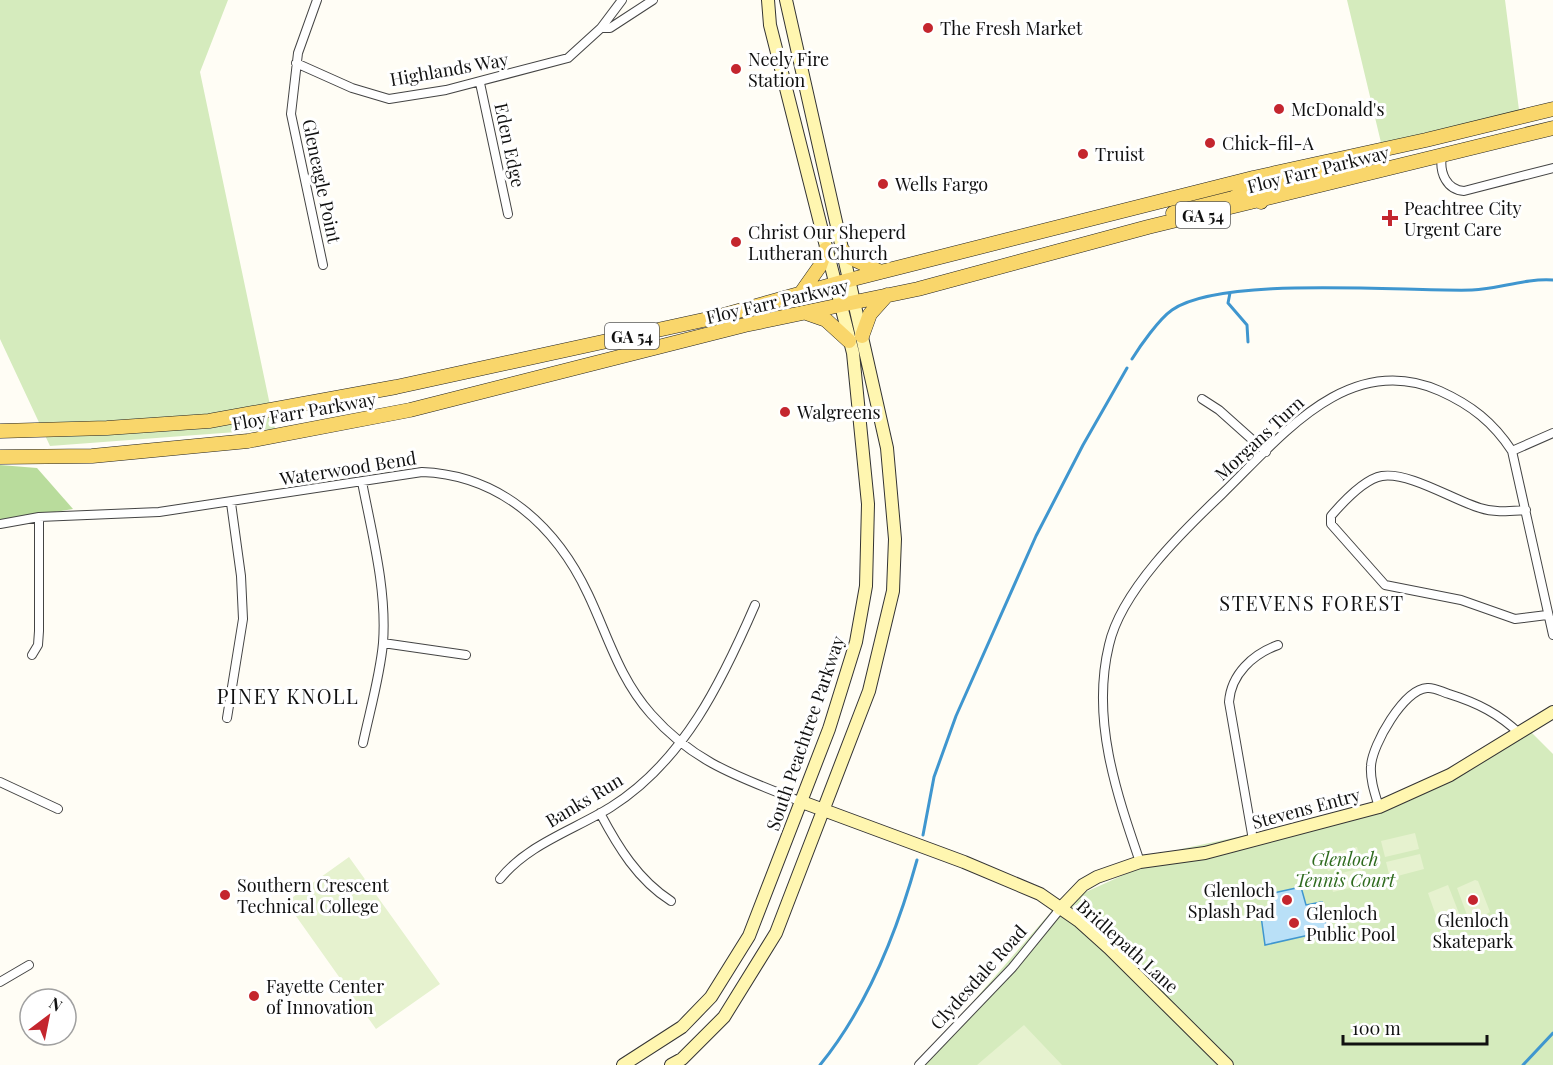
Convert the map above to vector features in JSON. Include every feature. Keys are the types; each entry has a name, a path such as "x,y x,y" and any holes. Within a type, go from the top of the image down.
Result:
{"main road":[{"name":"South Peachtree Parkway","path":"623,1065 682,1027 718,987 749,936 829,729 856,642 866,586 868,504 856,338 839,305 770,25 768,0"},
{"path":"671,1065 682,1059 724,1017 755,971 776,933 869,691 888,621 895,574 895,539 887,448 856,338 854,302 786,0"},
{"name":"Floy Farr Parkway","path":"0,431 107,428 209,421 539,357 717,317 849,280 1253,178 1553,109"},
{"name":"Floy Farr Parkway","path":"0,457 92,456 248,441 410,410 804,313 887,295 1148,227 1261,202 1553,128"},
{"path":"1261,202 1260,193 1265,188 1319,173 1330,162"},
{"path":"1148,227 1159,217 1240,195 1253,178"},
{"path":"801,293 820,266 826,249"},
{"path":"842,250 851,258 881,272"},
{"path":"856,338 870,314 887,295"},
{"path":"804,313 826,320 856,338"},
{"name":"Stevens Entry","path":"1060,909 1083,885 1097,877 1140,862 1206,853 1379,807 1450,775 1553,712"},
{"name":"Bridlepath Lane","path":"802,802 1007,879 1040,894 1079,921 1109,948 1227,1065"}],"street":[{"name":"Gleneagle Point","path":"317,0 296,63 291,114 323,265"},
{"name":"Highlands Way","path":"296,63 352,88 389,99 480,83 568,58 601,27 622,0"},
{"name":"Highlands Way","path":"601,27 610,28 654,0"},
{"name":"Eden Edge","path":"480,83 508,214"},
{"path":"1442,156 1442,172 1446,182 1455,190 1464,191 1553,168"},
{"path":"806,171 823,165"},
{"name":"Morgans Turn","path":"1140,862 1105,746 1102,714 1103,674 1115,625 1129,600 1179,535 1318,405 1345,390 1385,381 1427,385 1455,397 1482,414 1512,450 1553,635"},
{"path":"1202,399 1219,410 1266,452"},
{"path":"1512,450 1553,433"},
{"name":"Waterwood Bend","path":"0,524 39,517 159,512 231,503 422,472 451,474 492,488 539,521 568,556 588,594 626,682 651,715 679,743 714,766 802,802"},
{"path":"1526,510 1495,511 1480,508 1413,482 1382,476 1370,481 1340,506 1331,516 1331,524 1385,585 1461,600 1515,619 1547,615"},
{"path":"362,482 379,572 383,643 363,743"},
{"path":"227,718 243,619 241,576 231,503"},
{"path":"32,655 38,645 39,631 39,517"},
{"name":"Banks Run","path":"500,879 522,857 600,813 638,788 679,743 711,698 755,605"},
{"path":"383,643 466,655"},
{"path":"1252,840 1229,702 1230,691 1250,660 1264,650 1278,645"},
{"path":"1379,807 1371,777 1372,756 1380,738 1407,697 1416,690 1429,687 1484,706 1502,717 1520,734"},
{"path":"0,782 58,809"},
{"path":"600,813 625,856 657,893 671,901"},
{"name":"Clydesdale Road","path":"919,1065 1012,968 1060,909"},
{"path":"0,982 29,965"}],"green space":[{"path":"0,0 228,0 200,72 275,429 50,446 0,339"},
{"path":"1347,0 1505,0 1519,110 1383,151"},
{"path":"0,465 37,468 73,509 0,521"},
{"name":"Glenloch Tennis Court","path":"1529,730 1553,754 1553,1065 918,1065 1057,905 1181,849 1369,809"},
{"path":"1415,833 1419,849 1385,857 1381,841"},
{"path":"1357,847 1361,862 1328,871 1324,855"},
{"path":"1420,854 1424,869 1390,878 1386,862"},
{"path":"349,857 440,984 376,1029 286,902"},
{"path":"1362,868 1366,884 1333,892 1329,876"},
{"name":"Glenloch Skatepark","path":"1475,880 1478,881 1490,912 1470,923 1457,888"},
{"path":"1448,885 1462,921 1441,930 1428,893"},
{"path":"1024,1025 1062,1065 977,1065"}],"water":[{"name":"Glenloch Public Pool","path":"1301,887 1306,905 1322,902 1327,931 1265,945 1261,916 1272,913 1269,894"}],"waterway":[{"path":"1132,359 1156,326 1172,310 1196,299 1231,292 1316,288 1472,290 1553,280"},
{"path":"1230,293 1228,303 1247,325 1248,342"},
{"path":"923,835 934,777 956,716 1036,536 1083,445 1127,368"},
{"path":"820,1065 853,1018 867,993 890,941 917,860"},
{"path":"1523,1065 1553,1033"}],"place":[{"name":"The Fresh Market","path":"928,28"},
{"name":"Neely Fire Station","path":"736,69"},
{"name":"McDonald's","path":"1279,109"},
{"name":"Chick-fil-A","path":"1210,143"},
{"name":"Truist","path":"1083,154"},
{"name":"Wells Fargo","path":"883,184"},
{"name":"Peachtree City Urgent Care","path":"1390,218"},
{"name":"Christ Our Sheperd Lutheran Church","path":"736,242"},
{"name":"Walgreens","path":"785,412"},
{"name":"Southern Crescent Technical College","path":"225,895"},
{"name":"Glenloch Splash Pad","path":"1287,900"},
{"name":"Glenloch Skatepark","path":"1473,900"},
{"name":"Glenloch Public Pool","path":"1294,923"},
{"name":"Fayette Center of Innovation","path":"254,996"}],"district":[{"name":"STEVENS FOREST","path":"1312,602"},
{"name":"PINEY KNOLL","path":"288,695"}]}
